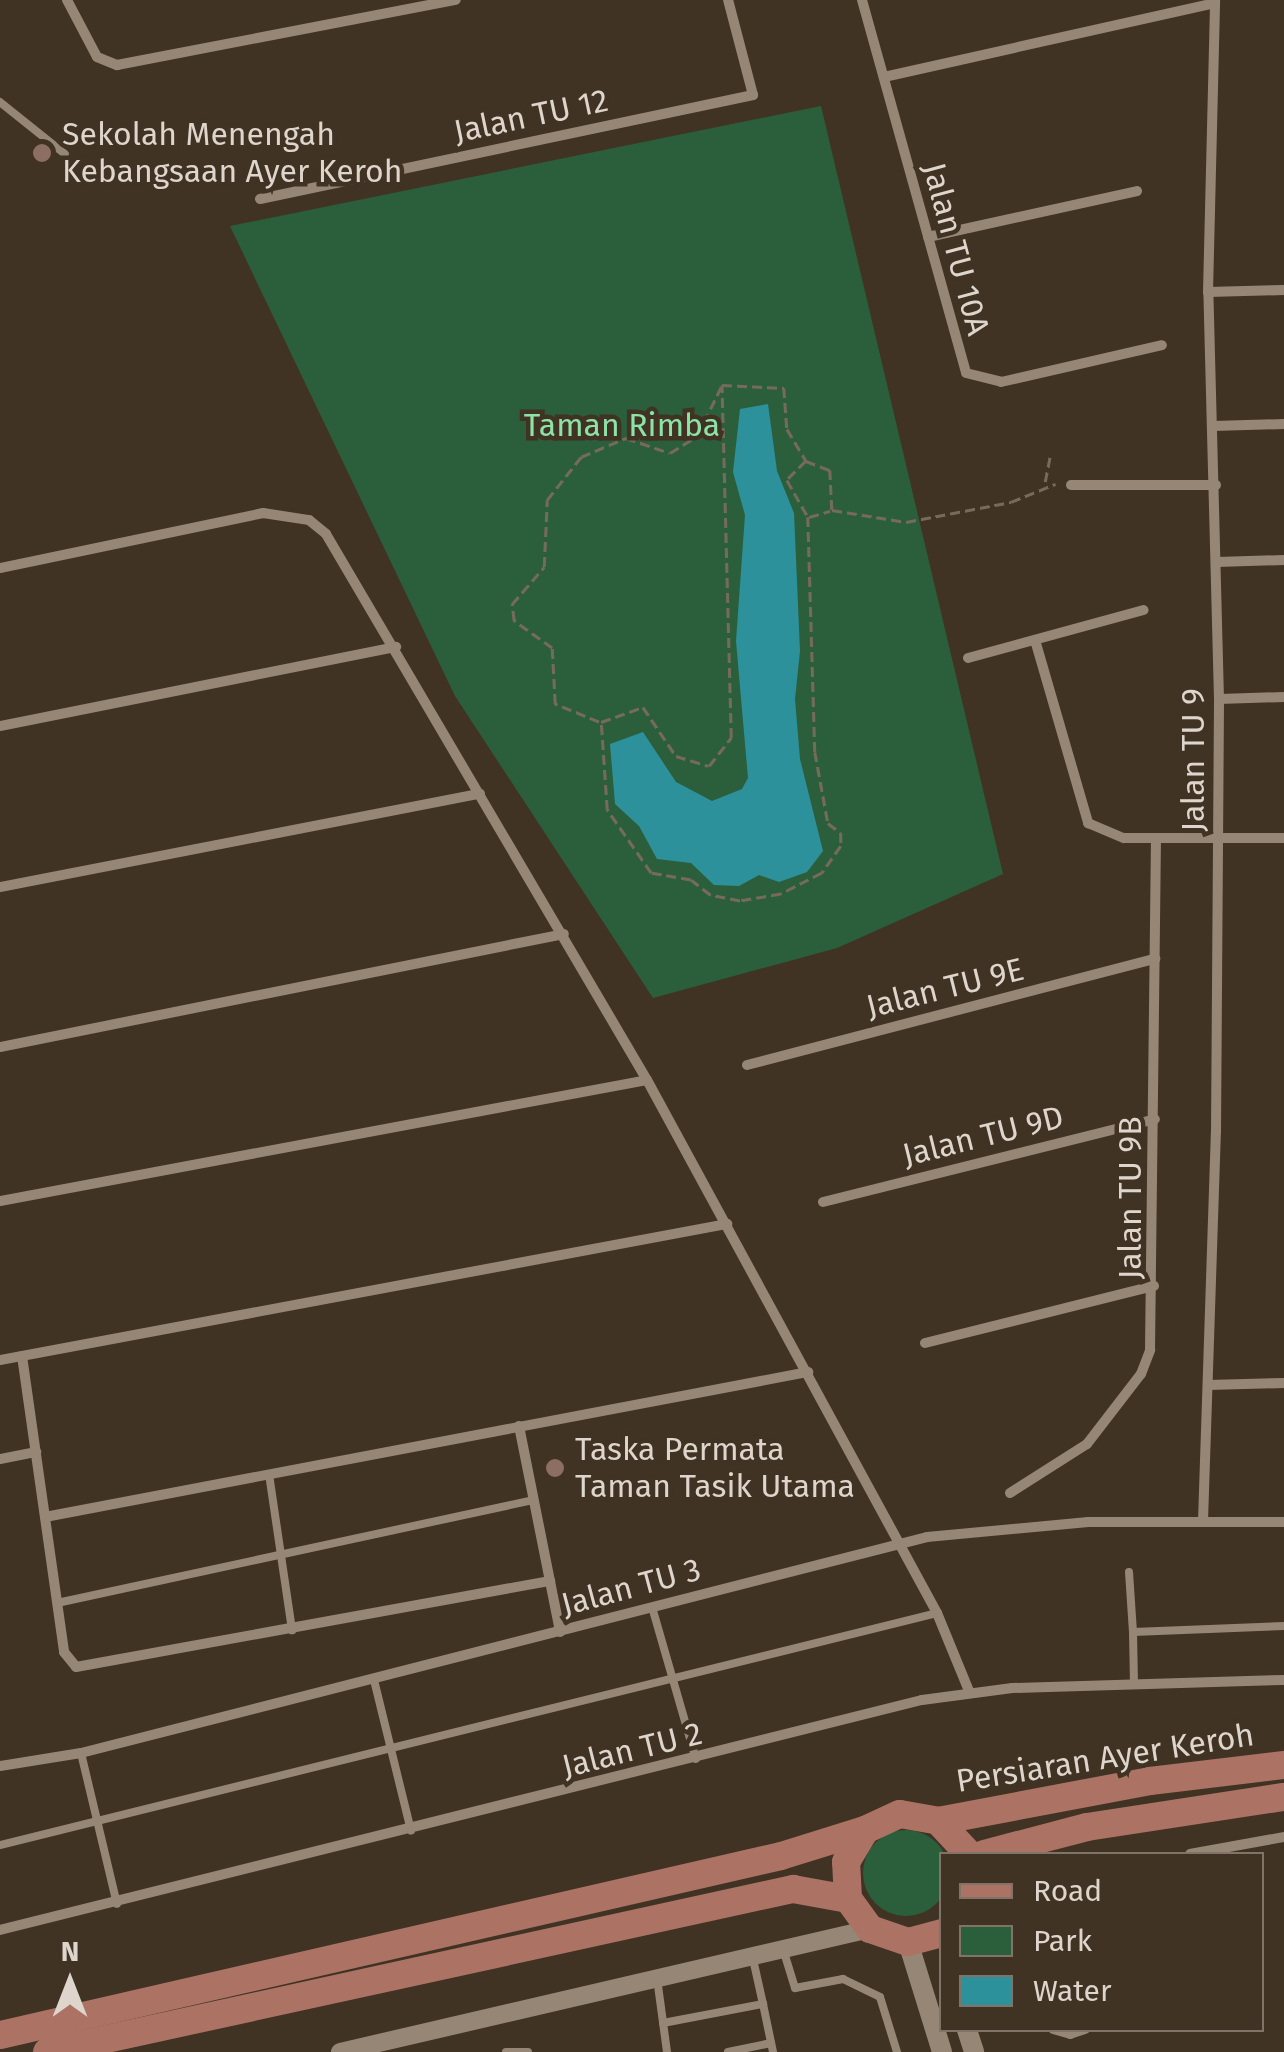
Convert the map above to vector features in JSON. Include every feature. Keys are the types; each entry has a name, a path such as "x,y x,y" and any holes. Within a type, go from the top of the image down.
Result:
{"main road":[{"name":"Persiaran Ayer Keroh","path":"0,2035 762,1860 865,1830 900,1814 938,1821 1150,1781 1284,1765"},
{"name":"Persiaran Ayer Keroh","path":"991,1852 1087,1826 1284,1797"},
{"path":"938,1821 966,1852"},
{"path":"865,1830 846,1862 848,1899 870,1929 908,1942 939,1937"},
{"path":"47,2052 793,1888 848,1899"},
{"path":"908,1942 942,2052"}],"street":[{"path":"67,0 97,57 140,65 456,0"},
{"name":"Jalan TU 12","path":"260,199 754,94 728,0"},
{"name":"Jalan TU 10A","path":"862,0 961,363 974,379 1001,382 1162,345"},
{"path":"884,77 1215,1"},
{"name":"Jalan TU 9","path":"1203,1521 1218,840 1216,486 1208,292 1215,1"},
{"path":"928,237 1137,191"},
{"path":"1208,292 1284,290"},
{"path":"1213,426 1284,424"},
{"path":"1071,485 1216,486"},
{"path":"0,568 263,513 288,514 326,534 396,646 648,1080 937,1613 968,1691"},
{"path":"1217,562 1284,560"},
{"path":"968,658 1144,610"},
{"path":"1035,640 1088,823 1103,833 1156,839 1284,838"},
{"path":"0,726 396,646"},
{"path":"1219,699 1284,698"},
{"path":"0,887 480,794"},
{"name":"Jalan TU 9B","path":"1010,1493 1087,1444 1113,1415 1150,1350 1154,1286 1156,839"},
{"path":"0,1047 564,934"},
{"name":"Jalan TU 9E","path":"747,1064 1155,959"},
{"path":"0,1202 648,1080"},
{"name":"Jalan TU 9D","path":"823,1202 1155,1120"},
{"path":"0,1360 727,1224"},
{"path":"925,1343 1154,1286"},
{"path":"22,1356 64,1652 76,1667 550,1581"},
{"path":"45,1517 808,1372"},
{"path":"1208,1384 1284,1384"},
{"path":"519,1426 560,1632"},
{"path":"0,1459 36,1452"},
{"name":"Jalan TU 3","path":"0,1766 81,1754 899,1543 1002,1528 1284,1522"},
{"name":"Jalan TU 2","path":"0,1930 411,1832 968,1691 1284,1680"},
{"path":"1202,1852 1284,1838"},
{"path":"340,2052 870,1929"}],"lane":[{"path":"0,102 65,154"},
{"path":"268,1474 292,1630"},
{"path":"57,1602 534,1500"},
{"path":"1129,1572 1134,1684"},
{"path":"652,1607 696,1759"},
{"path":"0,1846 937,1613"},
{"path":"1133,1632 1284,1626"},
{"path":"374,1680 411,1832"},
{"path":"81,1754 116,1904"},
{"path":"783,1949 796,1988 843,1979 880,1997 898,2052"},
{"path":"728,2052 772,2048 752,1956"},
{"path":"657,1978 667,2052"},
{"path":"663,2022 762,2004"},
{"path":"506,2052 528,2052"}],"path":[{"path":"722,385 784,388 788,428 806,461 830,470 832,510"},
{"path":"722,385 731,738 709,766 676,756 642,707 600,722 555,704 552,648 514,620 512,604 544,566 547,500 581,457 626,438 670,453 697,436 722,385"},
{"path":"1045,484 1050,456"},
{"path":"600,722 607,810 651,873 691,880 710,895 740,902 781,894 822,873 841,846 841,833 828,823 815,752 808,517 787,480 806,461"},
{"path":"808,517 832,510 906,522 1011,502 1045,484 1071,485"}],"green space":[{"name":"Taman Rimba","path":"821,106 1003,874 837,948 653,998 455,696 230,226"},
{"path":"914,1831 930,1837 942,1849 939,1900 930,1909 898,1915 882,1909 870,1897 864,1865 870,1849 882,1837"}],"water":[{"path":"768,404 777,471 794,513 800,651 795,699 800,759 823,851 807,872 779,882 759,875 739,886 714,885 691,863 657,859 639,826 615,804 610,744 643,732 676,782 712,801 742,789 748,778 736,641 745,515 733,472 740,409"}],"place":[{"name":"Sekolah Menengah Kebangsaan Ayer Keroh","path":"42,153"},
{"name":"Taska Permata Taman Tasik Utama","path":"555,1468"}]}
